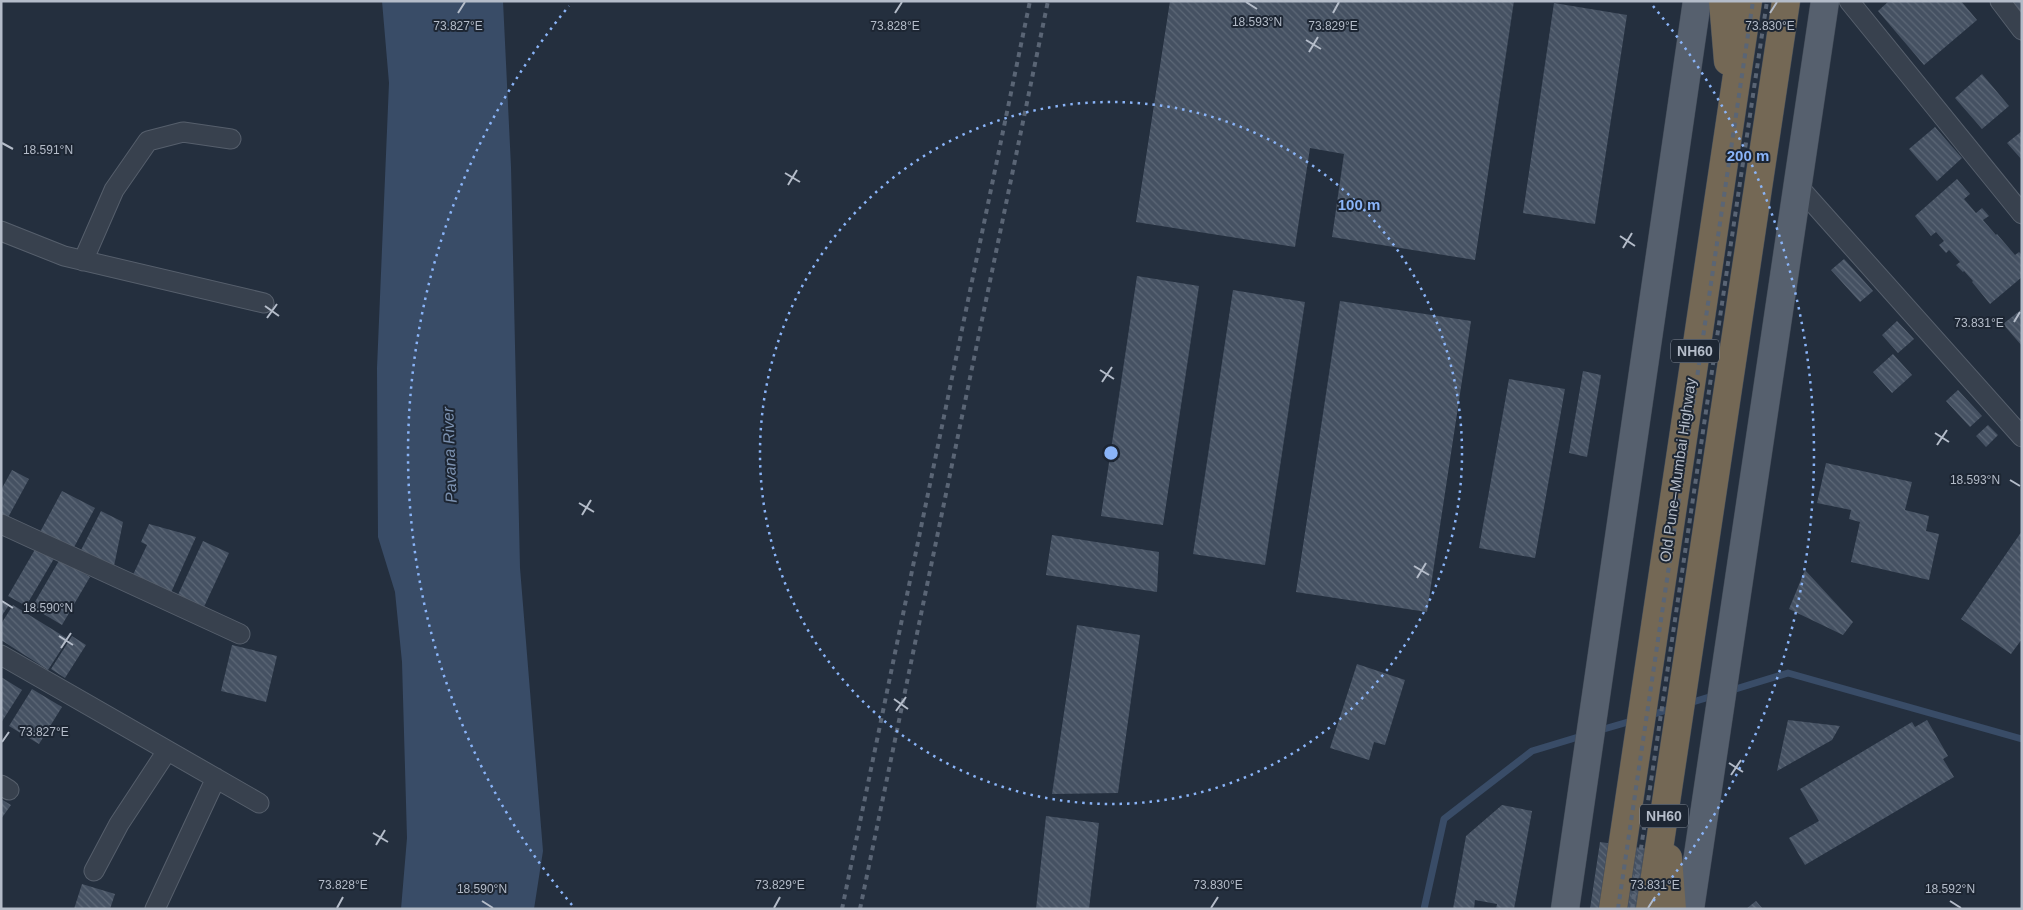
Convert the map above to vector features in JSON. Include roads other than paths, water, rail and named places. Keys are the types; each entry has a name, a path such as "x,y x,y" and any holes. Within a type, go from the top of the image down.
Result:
{"highway":[{"path":"1724,1 1732,108"},
{"name":"Old Pune–Mumbai Highway","path":"1613,909 1748,1"},
{"name":"NH60","path":"1650,909 1786,1"},
{"path":"1664,814 1672,909"}],"main road":[{"path":"1565,909 1696,1"},
{"path":"1690,909 1825,1"}],"street":[{"path":"1849,1 2022,214"},
{"path":"2000,1 2022,30"},
{"path":"83,261 114,190 148,141 183,132 231,139"},
{"path":"1798,186 2022,437"},
{"path":"1,231 64,256 264,303"},
{"path":"1,524 240,634"},
{"path":"1,655 259,803"},
{"path":"94,871 119,824 167,751"},
{"path":"155,909 216,778"}],"water":[{"name":"Pavana River","path":"382,1 503,1 511,167 520,568 543,851 534,909 401,909 407,838 402,662 395,592 378,537 377,368 389,83"}],"waterway":[{"path":"1729,691 1788,673 2022,739"},
{"path":"1686,704 1716,695"},
{"path":"1648,716 1673,708"},
{"path":"1597,731 1635,720"},
{"path":"1424,909 1444,819 1532,751 1585,735"}],"railway":[{"path":"842,909 1030,1"},
{"path":"860,909 1048,1"},
{"path":"1618,909 1753,1"},
{"path":"1632,909 1767,1"}]}
